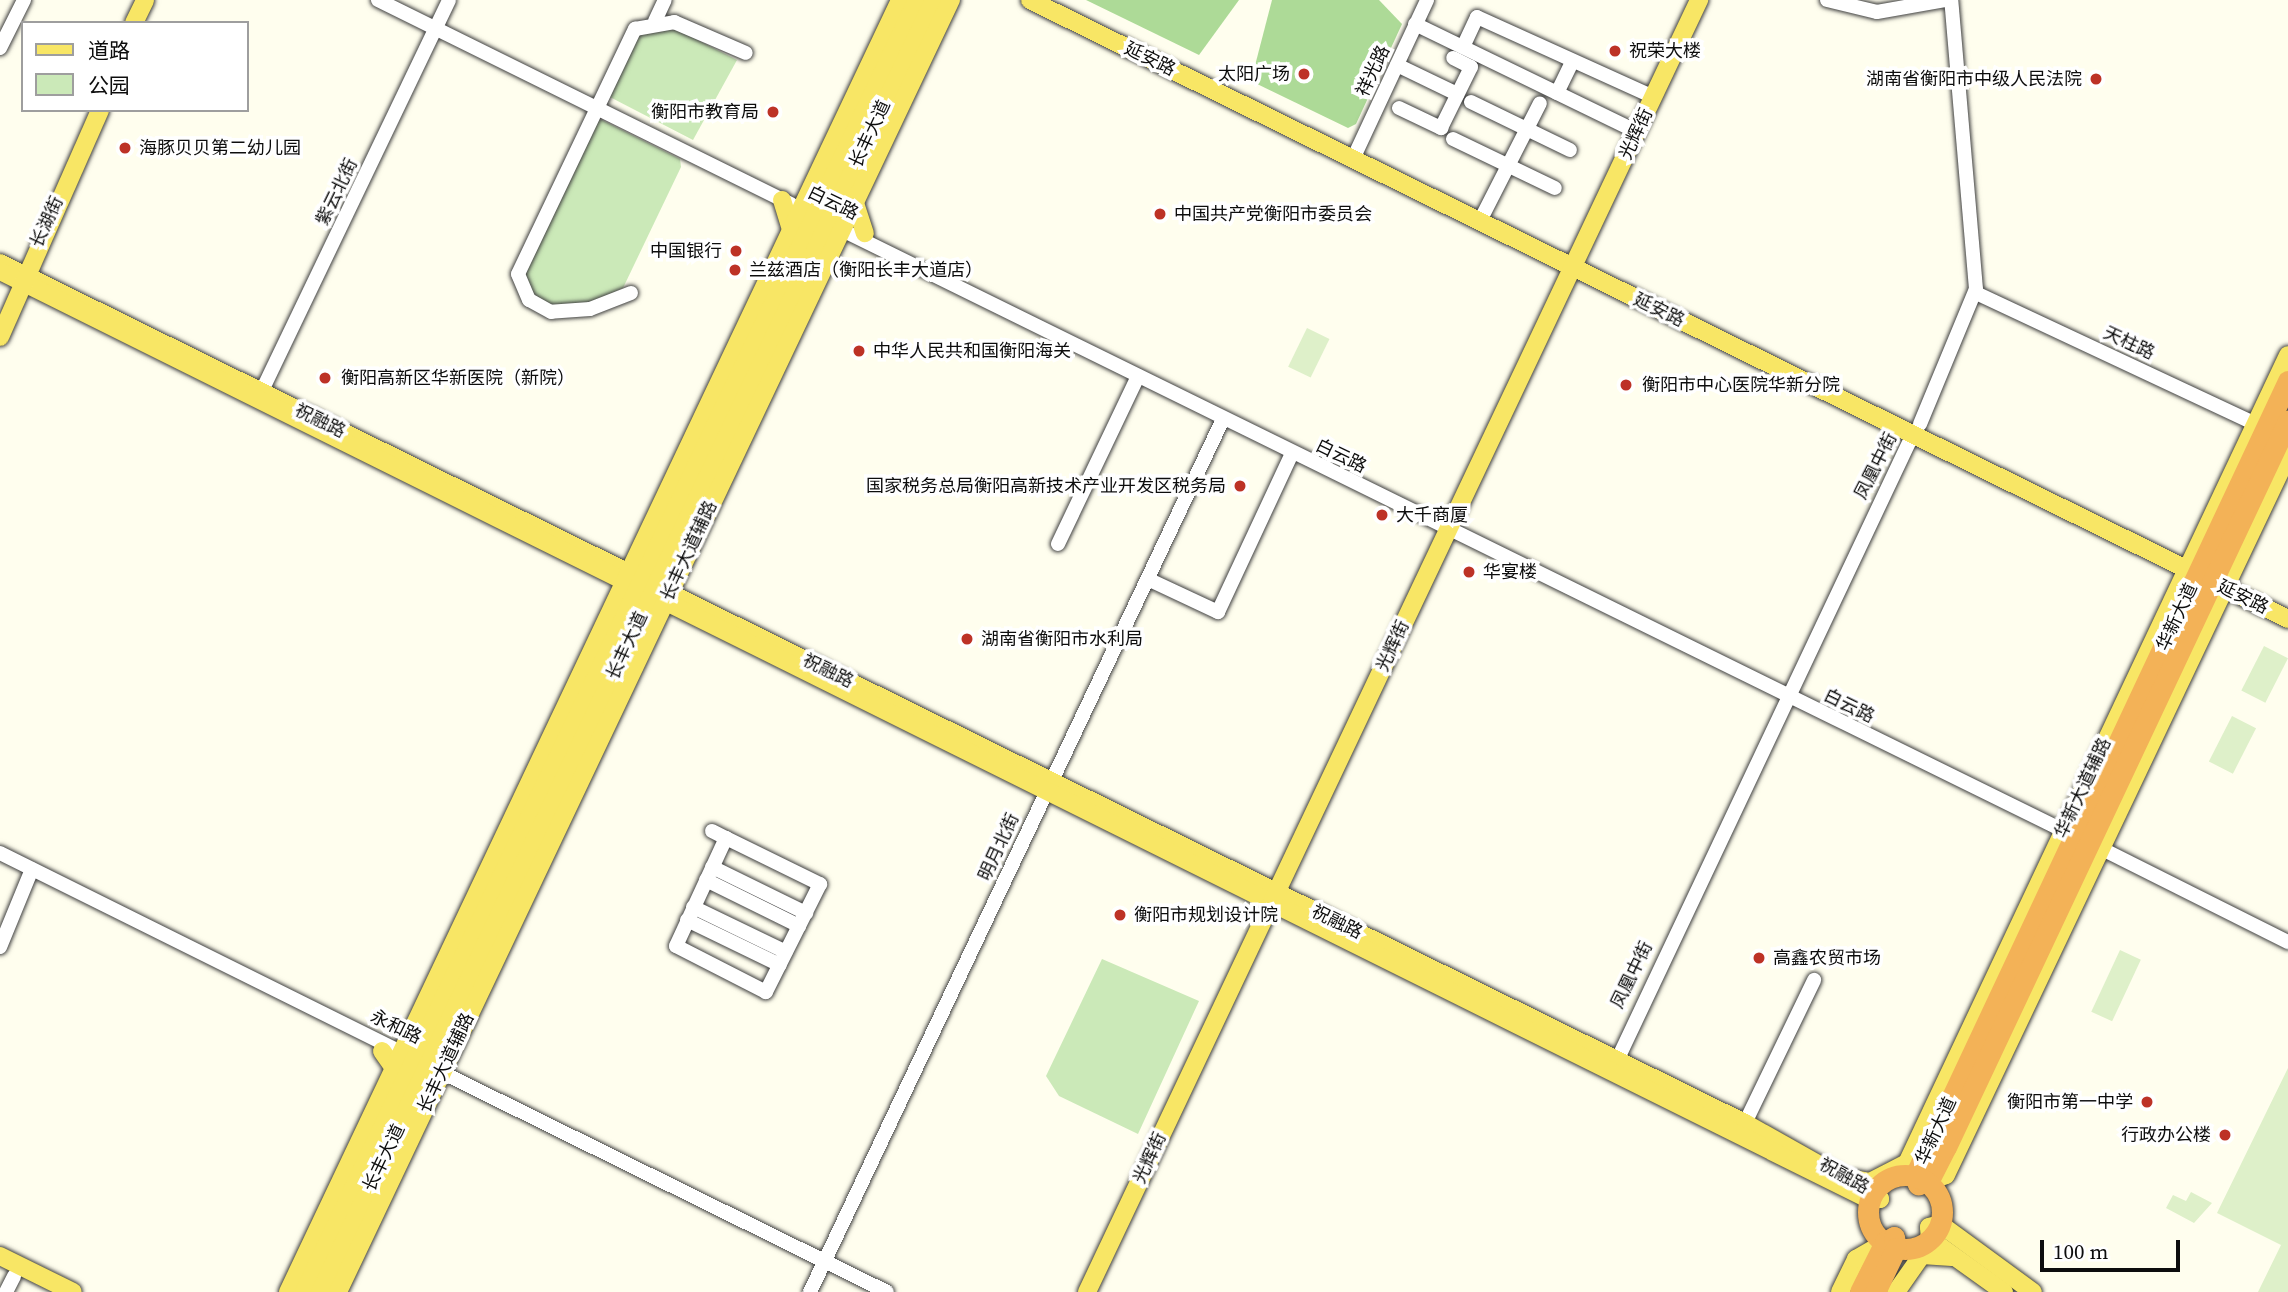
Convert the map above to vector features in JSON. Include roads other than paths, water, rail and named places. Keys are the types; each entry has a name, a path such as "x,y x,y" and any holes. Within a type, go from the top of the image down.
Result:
{"highway":[{"name":"华新大道","path":"1921,1181 2207,574 2277,435 2288,381"},
{"path":"1860,1292 1891,1242 1933,1230 1935,1205 1921,1181 1892,1177 1875,1197 1870,1224 1891,1242"},
{"path":"1875,1292 1891,1242"}],"main road":[{"path":"135,21 145,0"},
{"path":"142,21 152,0"},
{"name":"延安路","path":"1030,0 1355,155 2207,574 2288,609"},
{"name":"延安路","path":"1051,0 1355,155 1484,213 1577,264"},
{"name":"光辉街","path":"1577,264 1699,0"},
{"name":"光辉街","path":"1087,1292 1705,0"},
{"name":"长丰大道","path":"320,1292 416,1068 479,908 545,820 623,620 650,587 668,559 815,212 852,173 929,1"},
{"name":"长丰大道","path":"304,1292 416,1068 545,820 815,212 929,1"},
{"name":"长丰大道辅路","path":"338,1292 416,1068 413,1030 479,908 616,601 650,587 829,256 815,212 817,175 929,1"},
{"name":"长丰大道辅路","path":"545,820 652,629 650,587 640,550 792,228 815,212 854,203 929,1"},
{"name":"长湖街","path":"0,318 16,276 92,112"},
{"name":"长湖街","path":"0,337 16,276 99,112"},
{"path":"829,256 840,243 862,235 854,203 852,173"},
{"path":"792,228 792,264"},
{"name":"祝融路","path":"0,263 16,276 1614,1064 1875,1197"},
{"path":"751,316 778,292"},
{"name":"华新大道辅路","path":"1847,1178 1870,1182 1907,1163 2084,837 2207,574 2277,435 2288,355"},
{"path":"623,620 605,568 640,550"},
{"name":"延安路","path":"2207,574 2288,619"},
{"path":"650,587 691,610"},
{"path":"652,629 664,618 691,610"},
{"name":"光辉街","path":"1094,1292 1276,899"},
{"path":"381,1046 413,1030"},
{"path":"381,1046 416,1068"},
{"name":"祝融路","path":"1614,1064 1745,1123 1847,1178 1875,1197"},
{"name":"长丰大道辅路","path":"288,1292 416,1068"},
{"path":"1933,1230 1958,1259 2004,1292"},
{"path":"1933,1230 2033,1292"},
{"path":"1840,1292 1856,1259 1891,1242"},
{"path":"1896,1292 1922,1255 1958,1259"},
{"path":"0,1256 73,1292"},
{"path":"7,1279 47,1292"}],"street":[{"path":"0,48 24,0"},
{"name":"白云路","path":"378,0 437,25 1791,695 2288,936"},
{"name":"白云路","path":"394,0 437,25"},
{"name":"紫云北街","path":"260,396 449,0"},
{"path":"631,293 590,309 551,312 530,300 519,285 518,274 629,35 655,21 665,0"},
{"name":"祥光路","path":"1355,155 1427,0"},
{"path":"1827,0 1877,12 1945,0"},
{"name":"凤凰中街","path":"1614,1064 1979,293 1951,0"},
{"path":"1458,52 1477,17 1653,97"},
{"path":"655,21 691,27 746,53"},
{"path":"1415,24 1458,52 1557,93 1637,132"},
{"path":"1399,108 1441,128 1471,66 1458,52"},
{"path":"1557,93 1572,62"},
{"path":"1397,65 1457,94"},
{"path":"1471,102 1570,150"},
{"path":"1484,213 1510,167 1540,103"},
{"path":"1453,139 1555,188"},
{"name":"白云路","path":"862,235 1292,453 1452,528"},
{"name":"天柱路","path":"1979,293 2277,435"},
{"path":"1058,544 1138,376"},
{"name":"明月北街","path":"1052,788 1154,582 1227,420"},
{"name":"明月北街","path":"810,1292 825,1266 1227,420"},
{"path":"1154,582 1218,612 1292,453"},
{"path":"712,831 820,884 766,992 678,950 690,913 726,838"},
{"name":"白云路","path":"2084,837 2288,942"},
{"name":"永和路","path":"0,853 30,874"},
{"name":"永和路","path":"0,862 30,874 381,1046"},
{"path":"0,928 30,874"},
{"path":"0,947 30,874"},
{"path":"709,874 803,919"},
{"path":"690,913 783,959"},
{"path":"1745,1123 1814,979"},
{"path":"416,1068 825,1266 887,1292"},
{"path":"825,1266 870,1292"},
{"name":"明月北街","path":"816,1292 825,1266"}],"place":[{"name":"祝荣大楼","path":"1615,51"},
{"name":"太阳广场","path":"1304,74"},
{"name":"湖南省衡阳市中级人民法院","path":"2096,79"},
{"name":"衡阳市教育局","path":"773,112"},
{"name":"海豚贝贝第二幼儿园","path":"125,148"},
{"name":"中国共产党衡阳市委员会","path":"1160,214"},
{"name":"中国银行","path":"736,251"},
{"name":"兰兹酒店（衡阳长丰大道店）","path":"735,270"},
{"name":"中华人民共和国衡阳海关","path":"859,351"},
{"name":"衡阳高新区华新医院（新院）","path":"325,378"},
{"name":"衡阳市中心医院华新分院","path":"1626,385"},
{"name":"国家税务总局衡阳高新技术产业开发区税务局","path":"1240,486"},
{"name":"大千商厦","path":"1382,515"},
{"name":"华宴楼","path":"1469,572"},
{"name":"湖南省衡阳市水利局","path":"967,639"},
{"name":"衡阳市规划设计院","path":"1120,915"},
{"name":"高鑫农贸市场","path":"1759,958"},
{"name":"衡阳市第一中学","path":"2147,1102"},
{"name":"行政办公楼","path":"2225,1135"}]}
